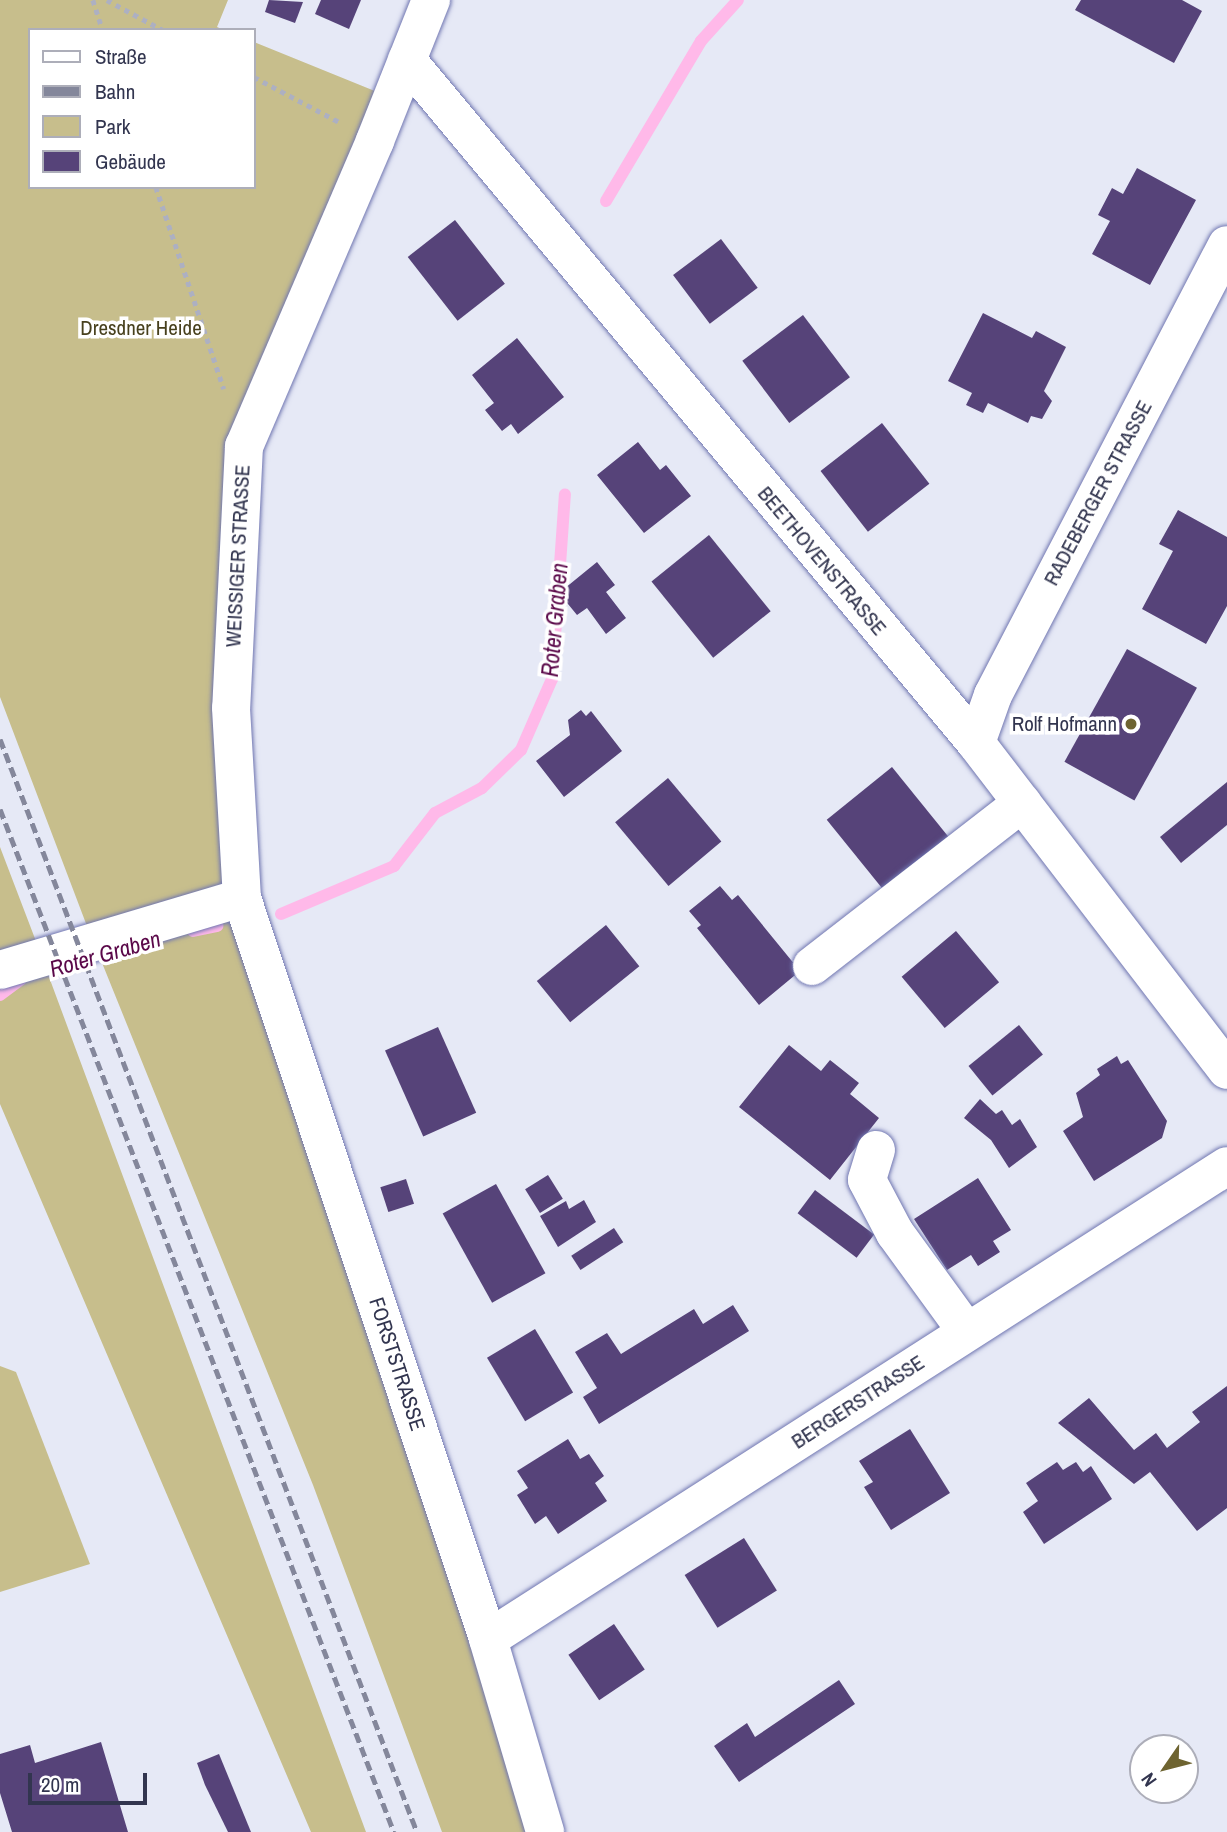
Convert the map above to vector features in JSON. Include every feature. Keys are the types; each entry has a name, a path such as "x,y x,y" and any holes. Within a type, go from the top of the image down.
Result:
{"street":[{"name":"WEISSIGER STRASSE","path":"242,898 231,708 244,446 375,141 430,0"},
{"name":"BEETHOVENSTRASSE","path":"407,60 976,743 1227,1070"},
{"name":"RADEBERGER STRASSE","path":"976,743 993,695 1227,245"},
{"path":"812,966 1022,803"},
{"path":"0,970 242,898"},
{"name":"FORSTSTRASSE","path":"242,898 488,1639 545,1832"},
{"path":"876,1150 867,1180 895,1233 967,1332"},
{"name":"BERGERSTRASSE","path":"488,1639 1227,1166"}],"path":[{"path":"93,0 102,28"},
{"path":"107,0 159,28"},
{"path":"256,78 375,141"},
{"path":"157,189 244,446"}],"green space":[{"name":"Dresdner Heide","path":"0,0 228,0 217,27 219,28 28,28 28,189 256,189 256,43 392,98 244,446 242,898 545,1832 442,1832 313,1485 94,943 42,958 366,1832 311,1832 0,1104 0,847 42,957 93,942 0,697"},
{"path":"0,1366 16,1372 90,1564 0,1592"}],"building":[{"path":"269,0 303,2 295,23 265,12"},
{"path":"321,0 361,0 349,29 315,14"},
{"path":"1081,0 1182,0 1202,11 1174,63 1075,10"},
{"path":"1137,168 1196,200 1150,285 1092,254 1110,221 1098,215 1112,188 1123,194"},
{"path":"455,220 505,284 458,321 408,257"},
{"path":"721,239 758,288 710,324 673,275"},
{"path":"983,313 1032,338 1036,331 1066,347 1044,391 1052,401 1042,419 1031,416 1028,423 988,403 983,413 966,405 972,393 948,381"},
{"path":"803,315 850,377 789,423 742,361"},
{"path":"517,338 564,397 518,434 511,424 502,431 485,410 494,403 472,375"},
{"path":"882,423 929,484 868,532 821,471"},
{"path":"638,442 660,470 666,465 691,496 644,533 597,475"},
{"path":"1178,510 1227,537 1227,606 1206,644 1142,609 1173,551 1159,544"},
{"path":"709,535 771,611 713,658 651,582"},
{"path":"597,562 615,585 606,592 626,618 606,634 587,608 577,615 559,593"},
{"name":"Rolf Hofmann","path":"1127,649 1197,688 1134,801 1064,762"},
{"path":"581,710 586,716 591,711 622,751 564,797 536,761 570,735 568,720"},
{"path":"892,767 954,843 888,896 827,820"},
{"path":"668,778 721,842 668,886 615,822"},
{"path":"1227,782 1227,825 1181,863 1160,837"},
{"path":"720,886 732,900 738,895 800,971 759,1005 697,928 701,925 689,911"},
{"path":"606,925 639,966 570,1022 537,981"},
{"path":"956,931 999,982 945,1028 902,977"},
{"path":"1019,1025 1043,1055 992,1095 968,1066"},
{"path":"438,1027 476,1113 423,1136 385,1051"},
{"path":"789,1045 821,1071 830,1060 859,1083 850,1094 879,1118 830,1180 739,1107"},
{"path":"1117,1056 1121,1064 1128,1060 1167,1121 1162,1138 1094,1181 1063,1131 1083,1117 1076,1093 1100,1075 1097,1069"},
{"path":"980,1099 996,1114 1002,1110 1012,1125 1020,1119 1037,1147 1009,1168 991,1140 964,1118"},
{"path":"548,1175 563,1199 540,1213 525,1189"},
{"path":"978,1178 1011,1230 993,1241 1000,1252 978,1266 971,1255 947,1270 914,1219"},
{"path":"406,1179 414,1204 388,1212 380,1187"},
{"path":"496,1184 545,1273 492,1303 443,1214"},
{"path":"815,1190 874,1235 857,1258 798,1213"},
{"path":"584,1200 596,1222 558,1247 540,1216 566,1201 569,1209"},
{"path":"614,1228 623,1242 580,1270 571,1256"},
{"path":"733,1305 749,1331 599,1424 583,1397 597,1388 575,1352 607,1333 621,1354 694,1309 703,1324"},
{"path":"535,1329 573,1392 525,1421 487,1358"},
{"path":"1227,1386 1227,1508 1197,1531 1150,1472 1134,1484 1058,1423 1089,1398 1134,1450 1156,1433 1167,1448 1200,1422 1192,1412"},
{"path":"910,1429 950,1493 891,1530 864,1487 873,1482 859,1461"},
{"path":"568,1439 580,1459 589,1454 604,1476 595,1483 607,1501 558,1534 546,1516 535,1524 517,1495 528,1488 517,1471"},
{"path":"1057,1462 1063,1470 1076,1462 1083,1472 1091,1466 1112,1499 1044,1544 1023,1512 1038,1501 1026,1483"},
{"path":"744,1538 777,1591 717,1628 685,1575"},
{"path":"614,1624 645,1670 599,1700 568,1655"},
{"path":"839,1680 855,1704 739,1782 714,1746 747,1723 755,1737"},
{"path":"101,1742 128,1832 12,1832 0,1793 0,1754 30,1745 35,1763"},
{"path":"219,1754 251,1832 228,1832 205,1785 197,1763"}],"waterway":[{"name":"Roter Graben","path":"606,201 701,41 738,0"},
{"name":"Roter Graben","path":"281,914 394,866 435,813 482,788 521,750 552,679 565,494"},
{"name":"Roter Graben","path":"193,931 217,926"},
{"name":"Roter Graben","path":"0,995 21,979"}],"railway":[{"path":"0,739 417,1832"},
{"path":"0,809 394,1832"}],"place":[{"name":"Rolf Hofmann","path":"1131,724"}]}
